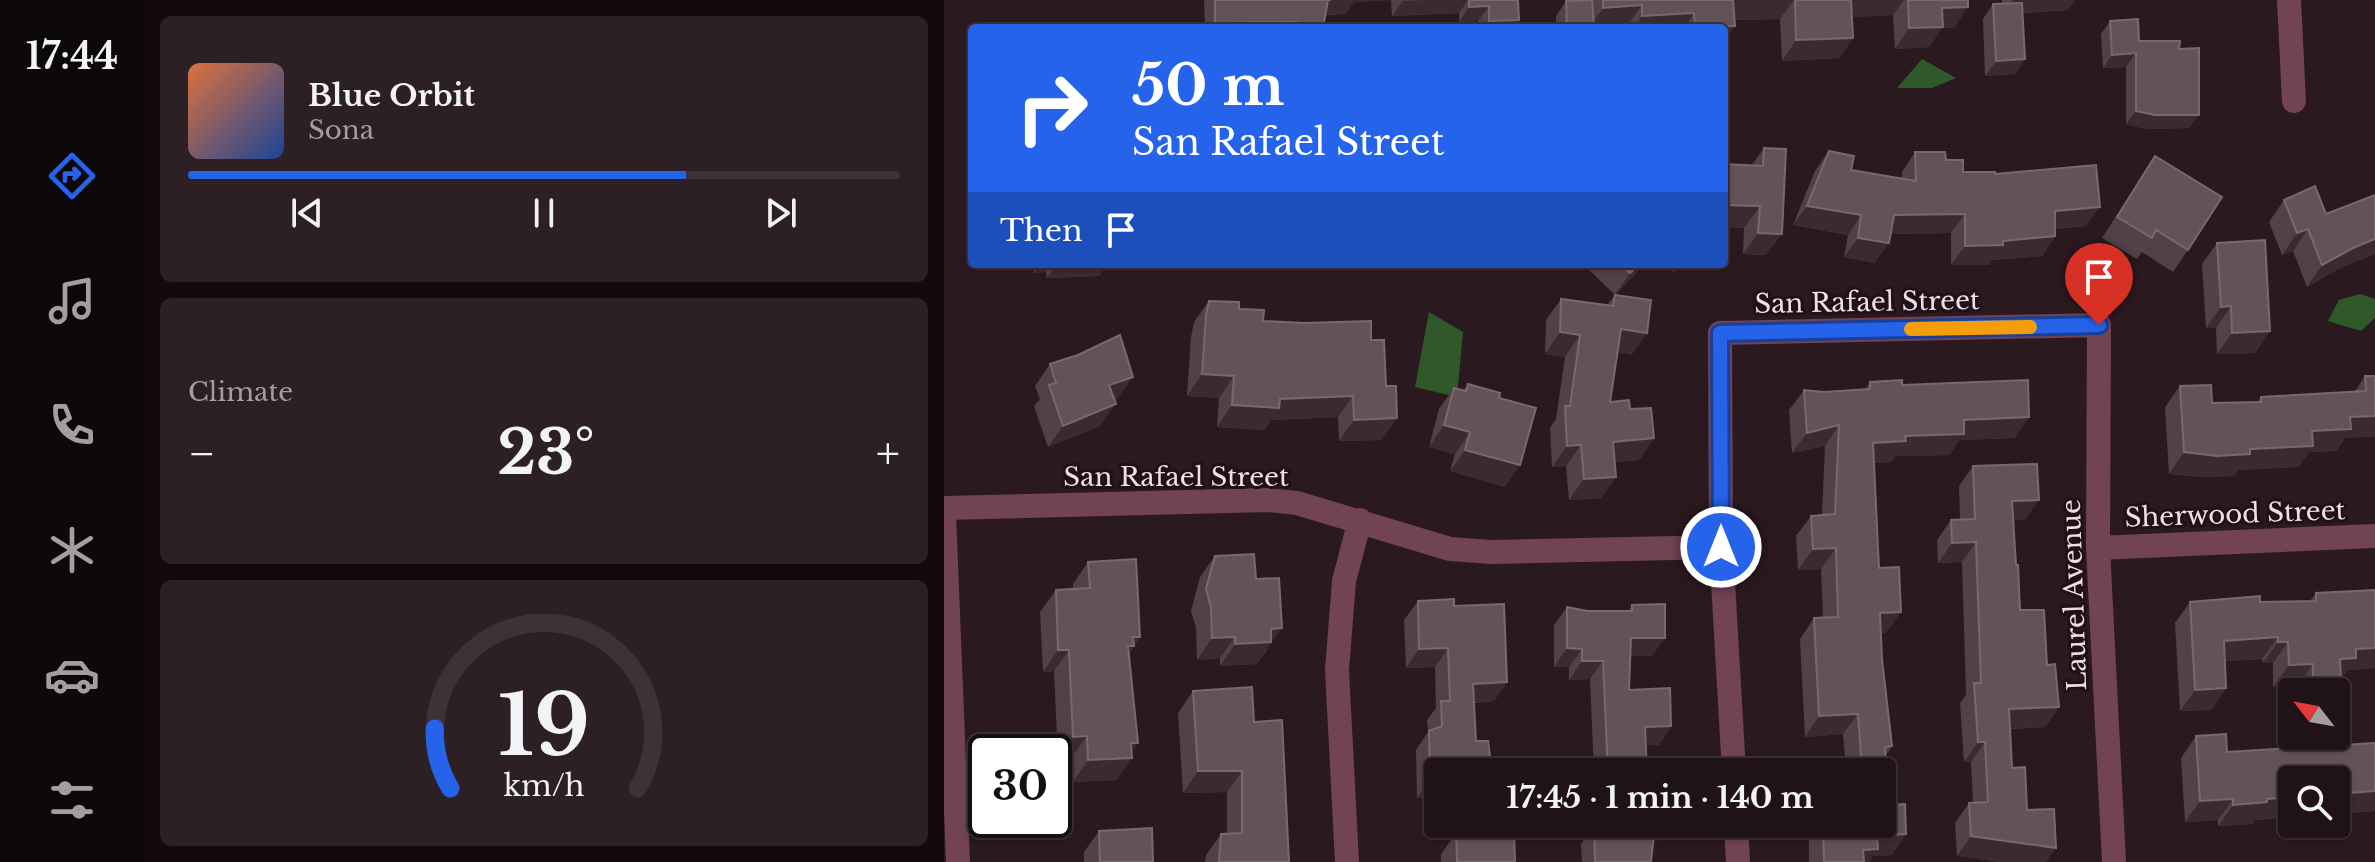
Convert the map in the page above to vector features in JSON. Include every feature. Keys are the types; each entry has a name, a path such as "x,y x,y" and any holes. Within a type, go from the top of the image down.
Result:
{"street":[{"path":"2289,0 2294,101"},
{"name":"San Rafael Street","path":"944,511 1268,500 1297,503 1450,549 1492,552 1721,547 1720,333 2099,325"},
{"name":"Laurel Avenue","path":"2099,325 2098,548 2114,862"},
{"path":"944,511 958,862"},
{"path":"1347,862 1337,670 1344,581 1360,520"},
{"name":"Sherwood Street","path":"2098,548 2375,536"},
{"path":"1721,547 1733,758"},
{"path":"1737,838 1738,862"}],"shaded area":[{"path":"1922,59 1956,78 1932,88 1897,88"},
{"path":"2360,294 2375,299 2375,318 2361,331 2328,321 2339,300"},
{"path":"1429,312 1463,332 1457,397 1415,387"}],"building":[{"path":"1215,0 1328,0 1324,24 1215,23"},
{"path":"1469,0 1518,0 1519,20 1489,21 1489,6 1469,7"},
{"path":"1592,0 1594,24 1567,24 1566,1"},
{"path":"1603,0 1733,0 1735,26 1695,24 1694,13 1642,16 1642,5 1603,8"},
{"path":"1795,0 1851,0 1853,38 1796,40"},
{"path":"1908,0 1968,0 1968,7 1942,8 1943,27 1909,28"},
{"path":"2022,3 2025,59 1996,61 1993,4"},
{"path":"2138,19 2139,41 2180,41 2179,49 2199,48 2199,115 2155,115 2136,111 2136,53 2112,55 2110,21"},
{"path":"1764,148 1786,149 1782,234 1758,233 1760,206 1728,205 1728,164 1763,166"},
{"path":"1829,151 1854,156 1851,170 1916,181 1915,152 1945,152 1946,160 1963,160 1963,172 1995,174 2096,165 2100,207 2055,211 2055,236 2003,241 2003,245 1965,246 1965,214 1894,215 1889,243 1858,238 1861,215 1807,206"},
{"path":"2155,156 2222,197 2188,250 2156,230 2152,238 2117,217"},
{"path":"2315,186 2326,214 2375,195 2375,239 2322,265 2308,229 2297,233 2284,200"},
{"path":"2265,240 2270,331 2232,333 2231,306 2221,307 2217,243"},
{"path":"1615,295 1651,300 1647,333 1621,329 1610,402 1629,400 1630,409 1651,408 1654,438 1613,442 1616,477 1584,479 1581,445 1567,446 1565,406 1570,406 1580,335 1560,332 1561,299 1613,306"},
{"path":"1209,301 1239,302 1239,309 1264,310 1263,321 1371,321 1371,340 1384,340 1386,386 1396,386 1397,418 1354,420 1353,396 1280,399 1279,408 1232,405 1234,376 1202,374"},
{"path":"1120,335 1133,377 1109,385 1116,404 1063,426 1049,385 1056,383 1050,364 1078,355"},
{"path":"2365,376 2375,376 2375,416 2350,417 2351,429 2312,431 2313,446 2250,449 2250,454 2217,456 2184,452 2180,386 2211,385 2212,403 2261,402 2261,397 2366,391"},
{"path":"1902,380 1902,385 2028,380 2029,417 1964,420 1964,434 1905,436 1906,441 1873,443 1879,568 1899,567 1901,612 1880,613 1892,746 1885,747 1886,758 1861,758 1858,714 1819,716 1814,618 1838,617 1836,548 1813,549 1811,516 1835,514 1839,425 1807,433 1804,390 1870,389 1870,382"},
{"path":"1468,384 1500,393 1499,398 1536,408 1520,465 1465,450 1470,432 1444,425 1454,388 1466,391"},
{"path":"2037,464 2039,500 2012,501 2020,610 2044,610 2047,665 2055,664 2059,707 2009,709 2012,768 2025,767 2027,810 2054,809 2056,848 1971,836 1969,803 1988,802 1985,742 1978,742 1974,683 1981,683 1976,542 1952,543 1951,520 1975,519 1973,466"},
{"path":"1254,554 1256,579 1279,578 1282,628 1271,629 1271,642 1235,644 1235,637 1212,638 1211,607 1206,589 1215,556"},
{"path":"1136,559 1140,637 1133,637 1134,646 1128,646 1138,743 1131,743 1132,758 1088,760 1087,736 1073,737 1069,650 1058,650 1056,590 1090,588 1088,562"},
{"path":"2375,590 2375,648 2356,649 2356,658 2340,659 2341,678 2313,678 2313,664 2289,665 2288,642 2278,642 2278,637 2224,641 2226,688 2195,690 2190,602 2260,596 2260,602 2316,601 2316,593"},
{"path":"1454,599 1454,606 1504,604 1507,682 1473,684 1476,741 1488,741 1490,758 1430,758 1429,731 1442,726 1441,701 1450,701 1448,648 1419,649 1418,601"},
{"path":"1665,604 1665,638 1631,638 1629,690 1670,688 1671,726 1645,727 1646,758 1607,758 1603,661 1582,661 1582,649 1567,648 1567,607 1587,611 1632,611 1632,605"},
{"path":"1252,687 1254,722 1282,720 1289,862 1219,862 1221,834 1242,833 1242,771 1198,771 1193,691"},
{"path":"2226,734 2227,752 2350,750 2350,745 2375,743 2375,791 2350,793 2350,766 2278,766 2278,798 2233,805 2233,799 2200,801 2196,736"},
{"path":"1905,804 1906,834 1896,835 1896,805"},
{"path":"1152,828 1153,862 1100,862 1099,831"},
{"path":"1456,838 1514,838 1515,862 1457,862"},
{"path":"1594,838 1654,838 1651,862 1595,862"},
{"path":"1823,838 1877,838 1878,849 1863,850 1864,862 1824,862"}],"slow traffic":[{"path":"1911,329 2030,327"}],"route":[{"path":"1721,547 1720,333 2099,325"}]}
